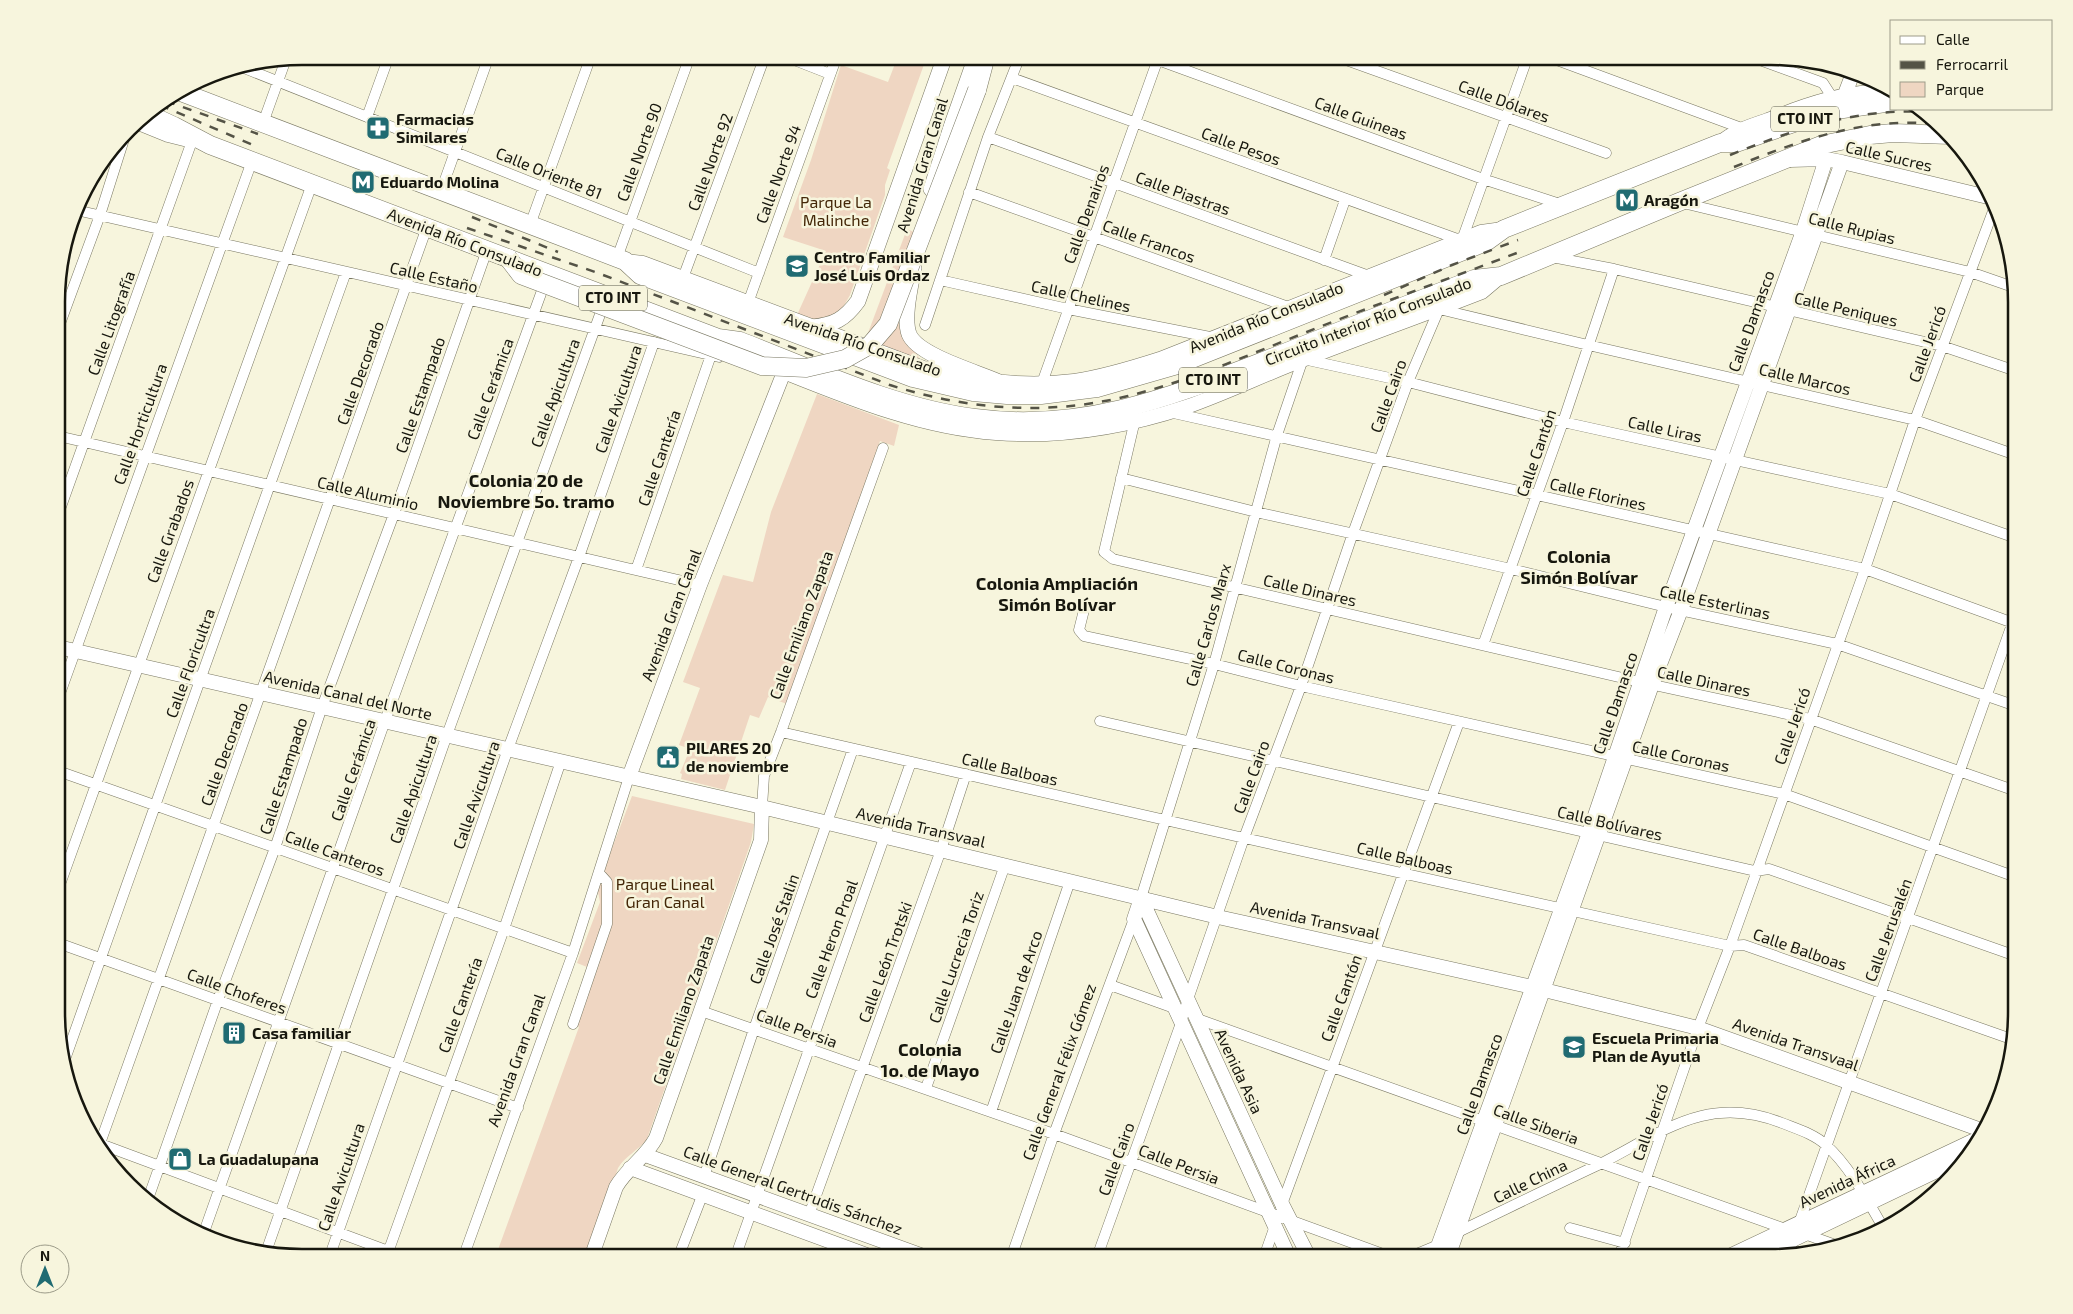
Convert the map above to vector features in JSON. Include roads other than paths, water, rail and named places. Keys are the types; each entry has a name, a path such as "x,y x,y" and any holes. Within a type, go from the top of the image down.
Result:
{"highway":[{"path":"508,258 521,275 762,366 806,368 845,359 870,344 888,324 977,90 984,65"},
{"name":"Avenida Río Consulado","path":"187,94 621,260"},
{"name":"CTO INT","path":"1720,143 1736,143 1829,111 1890,102"},
{"name":"CTO INT","path":"154,117 210,145"},
{"name":"CTO INT","path":"1501,276 1821,145 1870,135 1894,133 1940,135"},
{"name":"Avenida Río Consulado","path":"1504,229 1720,143"},
{"name":"Avenida Río Consulado","path":"210,145 718,338"},
{"name":"Circuito Interior Río Consulado","path":"621,260 640,275 874,357 913,378 973,392 1040,395 1097,388 1139,377 1221,349 1486,242 1504,229"},
{"name":"Circuito Interior Río Consulado","path":"718,338 740,341 821,379 860,394 981,419 1023,422 1103,414 1170,396 1474,279 1501,276"}],"main road":[{"name":"Avenida Gran Canal","path":"812,327 826,325 842,319 858,300 942,65"},
{"name":"Avenida Gran Canal","path":"973,65 924,212 916,244 907,322 910,335 922,348 997,381"}],"street":[{"path":"367,117 386,65"},
{"path":"441,191 486,65"},
{"path":"530,225 588,65"},
{"name":"Calle Norte 90","path":"621,260 629,222 687,65"},
{"name":"Calle Norte 92","path":"683,278 762,65"},
{"path":"807,65 830,74"},
{"name":"Calle Norte 94","path":"748,303 834,65"},
{"path":"924,325 988,137 1017,65"},
{"name":"Calle Denairos","path":"1042,383 1156,65"},
{"name":"Calle Guineas","path":"1177,65 1483,179 1565,205"},
{"name":"Calle Dólares","path":"1360,65 1606,153"},
{"path":"1461,240 1525,65"},
{"path":"1570,65 1744,129"},
{"path":"1774,65 1823,83 1838,96 1849,79"},
{"path":"263,123 283,66"},
{"name":"Calle Oriente 81","path":"252,71 759,273"},
{"name":"Calle Pesos","path":"1012,78 1345,200 1461,240"},
{"name":"Avenida Río Consulado","path":"1720,143 1731,134 1802,106 1838,96 1880,91"},
{"name":"Avenida Río Consulado","path":"144,125 168,135 210,145"},
{"name":"Calle Piastras","path":"988,137 1369,276"},
{"name":"Calle Litografía","path":"65,496 192,141"},
{"path":"65,310 100,215 121,150"},
{"name":"Calle Sucres","path":"1777,162 1826,159 1983,196"},
{"name":"Calle Damasco","path":"1754,383 1788,311 1826,159"},
{"name":"Calle Horticultura","path":"65,679 252,161"},
{"name":"Calle Damasco","path":"1437,1249 1490,1123 1567,910 1646,684 1666,607 1700,533 1754,383 1774,308 1842,162"},
{"name":"Calle Grabados","path":"65,870 312,184"},
{"name":"Calle Francos","path":"969,192 1291,308"},
{"path":"1324,260 1345,200"},
{"name":"Calle Rupias","path":"1679,202 1970,272 2007,285"},
{"name":"Calle Estaño","path":"83,211 784,372"},
{"name":"Calle Jericó","path":"1622,1249 1698,1028 1730,946 1755,870 1865,569 1915,420 1991,215"},
{"name":"Calle Decorado","path":"101,1137 160,979 427,227"},
{"name":"Avenida Río Consulado","path":"874,357 973,379 1042,383 1074,380 1131,368 1160,359 1481,232 1504,229"},
{"name":"Calle Estampado","path":"150,1193 218,1000 275,848 322,707 394,514 487,250"},
{"name":"Calle Peniques","path":"1550,256 1614,269 1942,346 2008,368"},
{"name":"Avenida Río Consulado","path":"621,260 644,263 812,327 835,343"},
{"name":"Calle Cantón","path":"1483,645 1563,422 1614,269"},
{"name":"Calle Floricultra","path":"68,1050 156,806 199,679 271,485 346,272"},
{"name":"CTO INT","path":"860,394 927,422 996,433 1055,434 1097,428 1168,412 1194,403 1303,359 1482,292 1501,276"},
{"name":"Calle Chelines","path":"940,280 1068,309 1216,338"},
{"name":"Calle Cerámica","path":"206,1229 385,721 543,288"},
{"name":"Calle Apicultura","path":"268,1246 516,542 602,309"},
{"name":"Calle Marcos","path":"1439,309 1915,420 2008,452"},
{"name":"Calle Cairo","path":"1100,1249 1218,917 1244,838 1301,686 1353,533 1408,382 1439,309"},
{"name":"Avenida Río Consulado","path":"718,338 737,353 784,372 821,379"},
{"name":"Calle Avicultura","path":"332,1249 396,1064 508,749 579,557 654,342"},
{"name":"Calle Cantería","path":"636,570 711,355"},
{"name":"Calle Liras","path":"1303,359 1408,382 1563,422 1890,494 2008,535"},
{"name":"Calle Carlos Marx","path":"1141,898 1214,664 1277,435 1303,359"},
{"name":"Avenida Gran Canal","path":"466,1249 572,954 629,777 700,585 784,372"},
{"name":"Calle Florines","path":"1168,412 1277,435 1537,496 1865,569 2008,618"},
{"path":"1121,478 1135,420"},
{"name":"Calle Aluminio","path":"65,438 700,585"},
{"name":"Calle Emiliano Zapata","path":"594,1249 616,1186 622,1176 645,1155 656,1138 761,840 764,776 883,448"},
{"name":"Calle Esterlinas","path":"1121,478 1256,512 1511,569 1666,607 1837,644 2008,703"},
{"name":"Calle Dinares","path":"1121,478 1104,552 1114,559 1646,684 1810,718 2008,788"},
{"name":"Calle Damasco","path":"1646,684 1681,610 1700,533"},
{"name":"Calle Coronas","path":"1084,610 1079,630 1084,636 1214,664 1301,686 1620,759 1784,794 2008,874"},
{"name":"Calle Jerusalén","path":"1790,1248 2008,639"},
{"name":"Avenida Canal del Norte","path":"65,649 629,777"},
{"name":"Calle Bolívares","path":"1100,721 1430,798 1755,870 1769,869 2008,953"},
{"name":"Calle Cantón","path":"1266,1249 1276,1216 1459,722"},
{"name":"Calle Balboas","path":"781,732 1567,910 1730,946 1744,945 2006,1037"},
{"name":"Calle José Stalin","path":"704,1177 853,749"},
{"name":"Calle Cantería","path":"389,1249 504,929 561,761"},
{"name":"Calle Heron Proal","path":"738,1249 755,1196 911,762"},
{"name":"Calle Canteros","path":"65,773 572,954"},
{"name":"Calle León Trotski","path":"809,1215 863,1068 966,774"},
{"name":"Avenida Transvaal","path":"629,777 1005,864 1218,917 1374,951 1698,1028 1977,1129"},
{"name":"Calle Lucrecia Toriz","path":"926,1088 1005,864"},
{"path":"572,1024 607,924 607,882 599,873"},
{"name":"Calle Juan de Arco","path":"991,1112 1070,881"},
{"name":"Calle General Félix Gómez","path":"1014,1249 1054,1134 1141,898"},
{"name":"Avenida Asia","path":"1141,898 1184,1013"},
{"name":"Avenida Asia","path":"1134,919 1184,1013 1276,1216 1287,1249"},
{"name":"Calle Choferes","path":"65,946 518,1108"},
{"name":"Calle Siberia","path":"1110,985 1646,1180 1826,1242"},
{"name":"Calle Persia","path":"701,1011 926,1088 1276,1216"},
{"name":"Calle China","path":"1458,1232 1602,1163 1664,1128 1687,1119 1728,1112 1752,1114 1776,1120 1801,1130 1827,1146 1866,1198 1880,1223"},
{"name":"Calle Damasco","path":"1451,1249 1490,1123"},
{"name":"Avenida África","path":"1749,1249 1796,1232 1866,1198 1968,1144"},
{"path":"108,1149 338,1232 376,1249"},
{"name":"Calle General Gertrudis Sánchez","path":"645,1155 904,1249"},
{"name":"Avenida África","path":"1866,1198 1954,1161"},
{"path":"630,1168 851,1249"},
{"path":"681,1249 702,1196"},
{"name":"Avenida Asia","path":"1276,1216 1292,1222 1305,1249"},
{"path":"1292,1222 1368,1249"},
{"path":"1570,1228 1625,1243"},
{"name":"Avenida África","path":"1769,1249 1796,1232"}],"railway":[{"path":"173,103 258,134"},
{"path":"166,108 253,145"},
{"path":"1730,155 1801,129 1850,117 1912,112"},
{"path":"1734,167 1785,147 1834,132 1885,124 1926,124"},
{"path":"472,217 558,252"},
{"path":"467,228 598,273 890,385 949,400 978,405 1038,408 1098,402 1128,396 1176,382 1522,251"},
{"path":"1384,295 1452,265 1518,240"}],"place":[{"name":"Farmacias Similares","path":"378,128"},
{"name":"Eduardo Molina","path":"363,182"},
{"name":"Aragón","path":"1627,200"},
{"name":"Centro Familiar José Luis Ordaz","path":"797,266"},
{"name":"PILARES 20 de noviembre","path":"668,757"},
{"name":"Casa familiar","path":"234,1033"},
{"name":"Escuela Primaria Plan de Ayutla","path":"1574,1047"},
{"name":"La Guadalupana","path":"180,1159"}],"district":[{"name":"Colonia 20 de Noviembre 5o. tramo","path":"526,491"},
{"name":"Colonia Simón Bolívar","path":"1579,567"},
{"name":"Colonia Ampliación Simón Bolívar","path":"1057,594"},
{"name":"Colonia 1o. de Mayo","path":"930,1060"}],"park label":[{"name":"Parque La Malinche","path":"836,211"},
{"name":"Parque Lineal Gran Canal","path":"665,893"}]}
